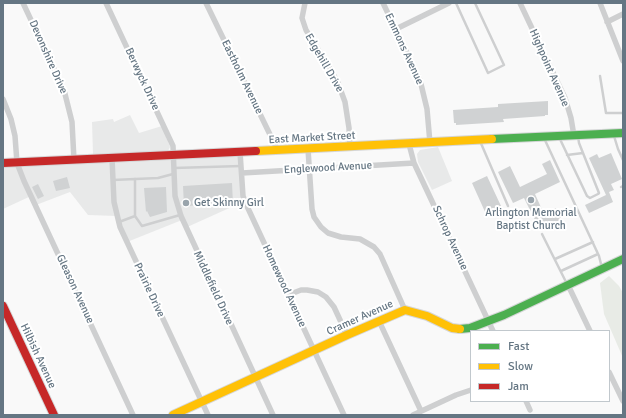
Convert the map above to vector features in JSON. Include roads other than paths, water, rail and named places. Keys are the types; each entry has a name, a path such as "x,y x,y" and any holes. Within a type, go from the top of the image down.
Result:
{"main road":[{"name":"East Market Street","path":"3,164 623,133"},
{"name":"Cramer Avenue","path":"173,415 347,335 406,310 427,316 446,326 457,329 470,328 488,322 623,258"},
{"name":"Hilbish Avenue","path":"3,306 54,415"}],"street":[{"name":"Devonshire Drive","path":"23,3 64,90 72,122 74,160"},
{"name":"Berwyck Drive","path":"106,3 173,146 174,155"},
{"name":"Eastholm Avenue","path":"206,3 278,150"},
{"name":"Edgehill Drive","path":"305,3 302,18 306,30 338,83 345,102 350,147"},
{"name":"Emmons Avenue","path":"383,3 417,73 427,109 430,143"},
{"path":"396,29 449,3"},
{"name":"Highpoint Avenue","path":"520,3 565,98 576,135"},
{"path":"600,3 623,62"},
{"path":"607,22 623,14"},
{"name":"Gleason Avenue","path":"3,99 11,119 14,132 17,163 133,415"},
{"name":"Schrop Avenue","path":"409,144 414,164 492,330"},
{"path":"308,149 312,209 318,224 324,230 336,236 360,239 374,247 380,254 406,310"},
{"name":"Homewood Avenue","path":"240,152 243,196 246,204 344,415"},
{"name":"Middlefield Drive","path":"174,155 175,196 180,215 273,415"},
{"name":"Prairie Drive","path":"112,158 114,202 119,222 208,415"},
{"name":"Englewood Avenue","path":"242,173 414,164"},
{"path":"568,285 590,330"},
{"path":"288,295 307,290 322,294 332,304 347,335"},
{"path":"379,321 421,411"},
{"path":"610,374 623,401"},
{"path":"413,415 456,395 470,390"},
{"path":"526,402 530,412"}],"lane":[{"path":"456,3 488,73 504,65 475,3"},
{"path":"600,76 606,113 623,113"},
{"path":"614,133 618,150 623,160"},
{"path":"559,137 587,196 590,198 599,193 576,135"},
{"path":"544,137 593,242 602,269"},
{"path":"480,140 508,206"},
{"path":"567,155 583,153"},
{"path":"112,180 158,178 174,171 242,166"},
{"path":"136,179 135,216 142,226 180,215"},
{"path":"119,222 135,216"},
{"path":"542,234 568,285"},
{"path":"555,259 593,242"},
{"path":"561,271 598,254"}],"place":[{"name":"Arlington Memorial Baptist Church","path":"531,200"},
{"name":"Get Skinny Girl","path":"186,203"}]}
